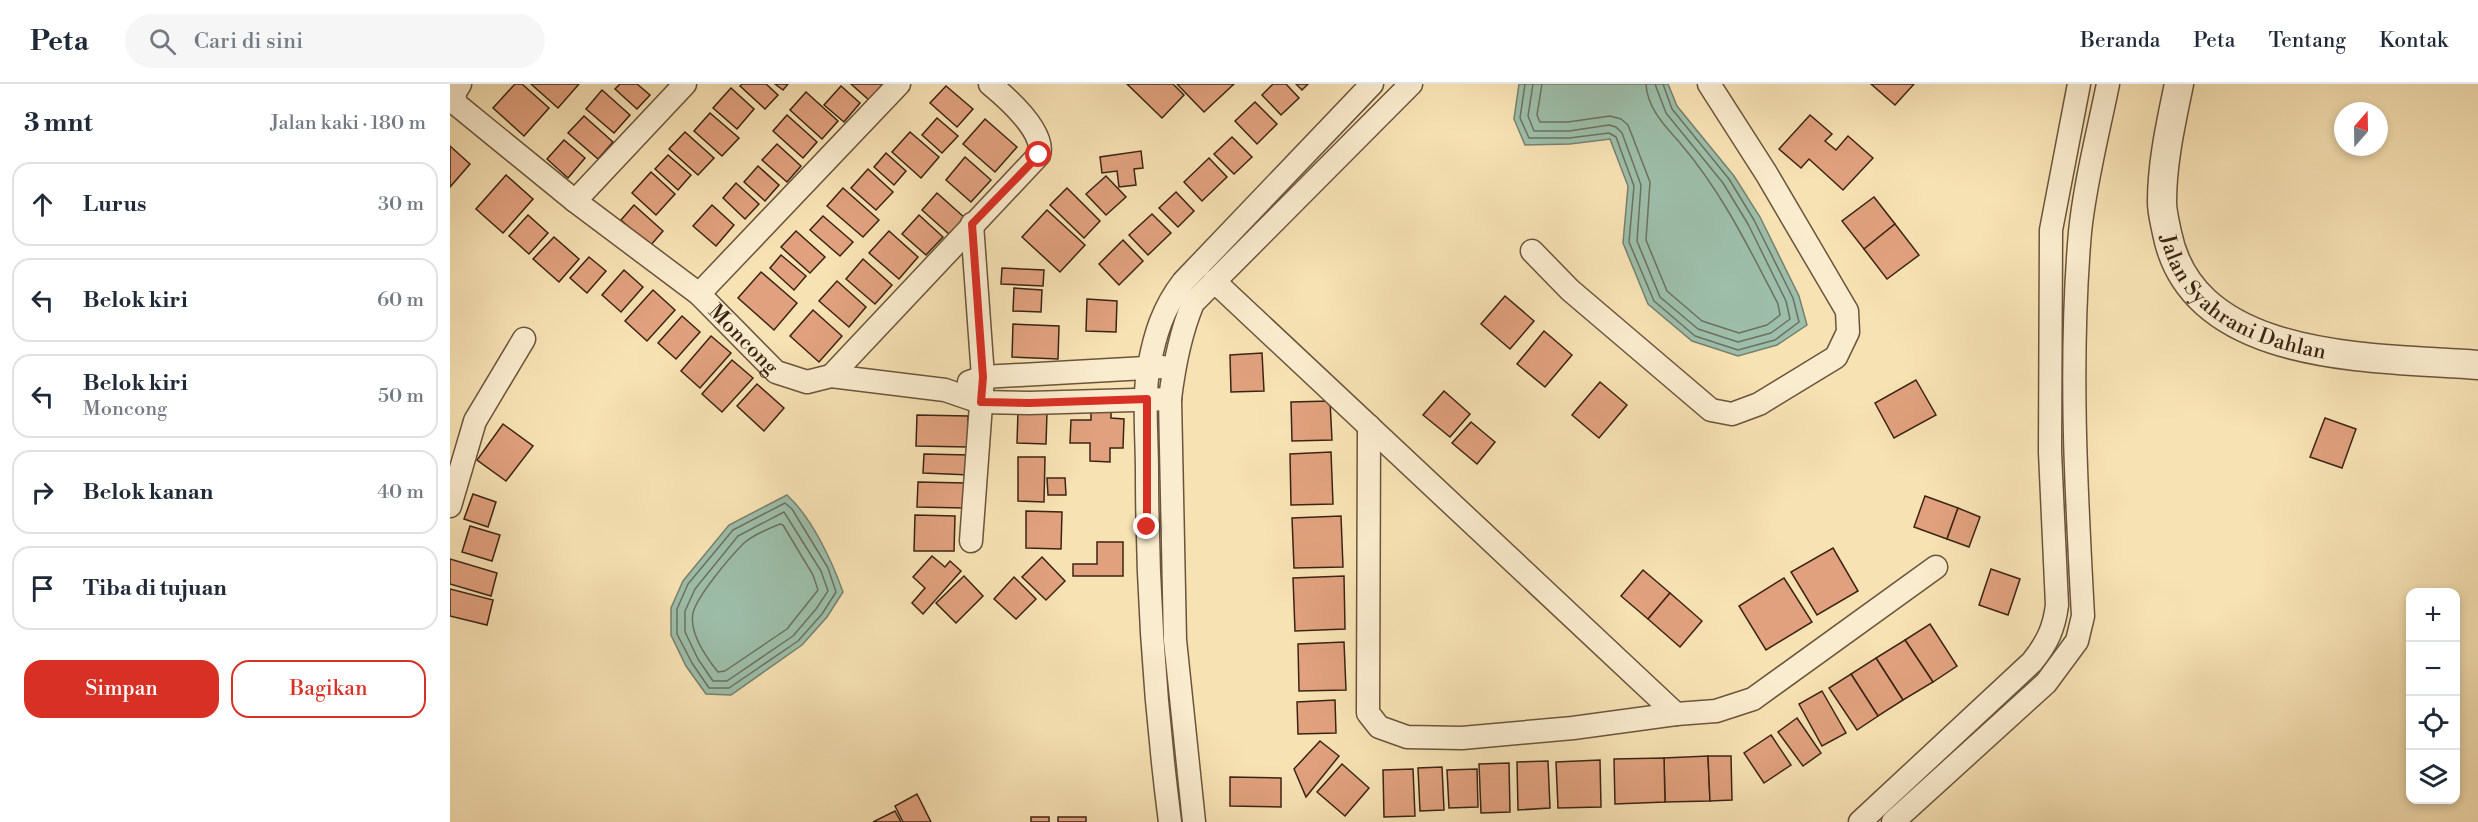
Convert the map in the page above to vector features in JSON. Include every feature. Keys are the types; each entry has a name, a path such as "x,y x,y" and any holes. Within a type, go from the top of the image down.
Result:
{"street":[{"path":"575,201 685,84"},
{"path":"699,294 899,84"},
{"path":"831,376 1039,155 1040,142 1021,113 990,84"},
{"path":"1170,822 1151,641 1147,527 1148,368 1160,319 1170,298 1183,282 1372,84"},
{"path":"1194,822 1175,640 1170,399 1174,366 1184,324 1193,303 1411,84"},
{"path":"1532,251 1570,290 1711,410 1732,414 1759,404 1836,357 1848,332 1847,310 1766,173 1709,84"},
{"path":"1860,822 2032,662 2047,643 2054,626 2057,605 2050,452 2051,230 2079,84"},
{"path":"1893,822 2046,683 2077,641 2083,616 2073,399 2080,233 2108,84"},
{"name":"Jalan Syahrani Dahlan","path":"2179,84 2169,136 2162,204 2172,255 2190,288 2224,318 2273,340 2328,353 2478,365"},
{"name":"Moncong","path":"458,94 575,201 699,294 776,372 807,382 831,376 945,390 981,402 1170,399"},
{"path":"970,541 983,377 972,224"},
{"path":"1214,281 1676,714"},
{"path":"450,506 475,422 524,339"},
{"path":"945,390 983,377 1174,366"},
{"path":"1369,426 1368,713 1379,727 1407,737 1462,738 1716,711 1753,699 1936,567"}],"water":[{"path":"1519,84 1668,84 1677,106 1734,176 1760,217 1799,296 1807,325 1777,345 1738,356 1692,341 1648,304 1623,243 1628,186 1610,139 1570,144 1525,145 1514,119"},
{"path":"787,495 805,516 820,540 843,592 827,617 802,645 731,695 706,694 686,666 671,635 671,608 683,581 729,525"}],"building":[{"path":"515,84 522,84 549,108 524,136 493,108"},
{"path":"531,84 579,84 558,108"},
{"path":"620,84 637,84 650,95 637,109 615,89"},
{"path":"742,84 766,84 778,95 765,109 740,86"},
{"path":"775,84 788,84 783,90"},
{"path":"851,84 883,84 869,100"},
{"path":"1127,84 1173,84 1184,95 1162,118"},
{"path":"1177,84 1234,84 1204,112"},
{"path":"1273,84 1286,84 1299,98 1281,115 1262,95"},
{"path":"1296,84 1308,84 1302,90"},
{"path":"1871,84 1914,84 1895,105"},
{"path":"841,86 860,103 844,122 824,105"},
{"path":"946,86 973,109 957,127 930,103"},
{"path":"731,88 754,109 737,129 713,108"},
{"path":"602,90 630,115 614,133 586,109"},
{"path":"806,92 838,121 822,139 790,110"},
{"path":"1255,102 1277,124 1257,144 1235,121"},
{"path":"710,113 739,138 722,156 694,131"},
{"path":"787,115 817,142 803,158 773,131"},
{"path":"1810,115 1832,134 1825,141 1836,150 1848,136 1873,158 1843,190 1809,159 1801,168 1779,149"},
{"path":"584,116 613,142 598,159 568,133"},
{"path":"937,118 958,136 942,153 922,135"},
{"path":"985,119 1017,147 995,172 963,144"},
{"path":"685,132 714,158 698,175 669,149"},
{"path":"910,132 939,157 921,178 892,152"},
{"path":"1232,137 1252,157 1234,174 1214,154"},
{"path":"564,140 585,158 568,178 547,159"},
{"path":"777,144 801,166 787,182 762,160"},
{"path":"450,146 470,164 450,187"},
{"path":"1141,151 1143,168 1134,169 1136,185 1119,187 1117,171 1102,173 1100,157"},
{"path":"886,153 906,171 894,185 874,167"},
{"path":"668,155 691,175 678,190 655,169"},
{"path":"965,157 991,180 971,202 946,180"},
{"path":"1209,158 1227,177 1202,201 1184,182"},
{"path":"758,166 779,185 765,201 744,182"},
{"path":"868,169 893,192 876,210 851,188"},
{"path":"651,172 675,194 656,215 632,193"},
{"path":"506,175 533,199 503,233 476,209"},
{"path":"1106,176 1126,197 1106,215 1086,194"},
{"path":"736,183 759,204 745,219 723,198"},
{"path":"843,188 879,220 863,237 827,206"},
{"path":"1067,188 1100,221 1084,238 1050,205"},
{"path":"1176,192 1194,211 1178,227 1159,208"},
{"path":"937,193 965,218 950,235 922,210"},
{"path":"1874,197 1895,224 1864,249 1842,221"},
{"path":"634,205 663,231 650,246 621,220"},
{"path":"712,205 734,225 716,246 693,226"},
{"path":"1047,210 1085,245 1060,272 1022,237"},
{"path":"1152,214 1171,233 1148,255 1129,235"},
{"path":"528,215 548,233 529,254 509,236"},
{"path":"919,215 943,237 926,255 902,234"},
{"path":"823,216 853,242 840,256 810,230"},
{"path":"1895,224 1919,255 1887,279 1864,249"},
{"path":"796,231 825,257 810,273 781,247"},
{"path":"889,231 918,257 899,279 869,253"},
{"path":"554,237 579,259 559,282 533,259"},
{"path":"1123,240 1143,261 1119,285 1099,264"},
{"path":"781,255 806,276 794,290 770,268"},
{"path":"589,257 606,271 587,293 570,278"},
{"path":"863,259 892,285 875,304 846,279"},
{"path":"1002,268 1044,270 1043,286 1001,284"},
{"path":"624,270 643,287 621,312 602,295"},
{"path":"761,272 797,303 774,330 738,298"},
{"path":"837,281 866,307 849,327 819,301"},
{"path":"1014,288 1042,290 1041,312 1013,311"},
{"path":"653,290 675,310 647,341 625,321"},
{"path":"1505,296 1534,321 1510,349 1481,324"},
{"path":"1087,299 1117,301 1116,332 1086,331"},
{"path":"813,310 842,336 819,362 790,336"},
{"path":"682,316 700,332 676,359 658,343"},
{"path":"1013,324 1059,326 1058,359 1012,357"},
{"path":"1544,331 1572,355 1545,387 1517,364"},
{"path":"711,336 731,353 700,388 681,371"},
{"path":"1262,353 1264,391 1231,392 1230,355"},
{"path":"732,360 753,378 722,412 702,394"},
{"path":"1916,380 1936,415 1894,438 1875,403"},
{"path":"1600,382 1627,405 1599,438 1572,415"},
{"path":"757,384 784,408 764,431 737,406"},
{"path":"1444,391 1470,414 1450,437 1423,415"},
{"path":"1330,401 1332,440 1292,441 1291,402"},
{"path":"1091,410 1111,410 1111,418 1124,419 1123,448 1110,448 1110,462 1090,461 1090,443 1070,443 1071,420 1091,420"},
{"path":"1018,411 1047,412 1046,444 1017,443"},
{"path":"917,415 968,416 968,447 916,446"},
{"path":"2325,418 2356,429 2342,468 2310,457"},
{"path":"1471,422 1495,442 1477,464 1452,443"},
{"path":"503,424 533,446 506,481 477,460"},
{"path":"1331,452 1333,504 1291,505 1290,454"},
{"path":"924,454 970,455 970,475 923,473"},
{"path":"1018,457 1045,457 1044,502 1018,501"},
{"path":"1047,478 1065,478 1066,495 1048,495"},
{"path":"918,482 966,483 965,508 917,507"},
{"path":"473,494 496,502 488,527 464,519"},
{"path":"1925,496 1958,508 1947,539 1914,527"},
{"path":"1958,508 1980,517 1969,547 1947,539"},
{"path":"1026,511 1062,512 1061,549 1026,548"},
{"path":"915,515 955,516 954,551 914,551"},
{"path":"1341,516 1343,567 1294,568 1292,518"},
{"path":"470,526 500,535 492,561 462,552"},
{"path":"1097,542 1123,542 1123,576 1073,576 1073,564 1097,564"},
{"path":"1833,548 1858,591 1817,615 1791,572"},
{"path":"932,556 945,567 950,561 961,571 923,614 912,603 925,588 913,577"},
{"path":"1042,557 1065,581 1046,600 1022,577"},
{"path":"450,559 497,573 491,596 450,584"},
{"path":"1991,569 2020,579 2008,615 1979,605"},
{"path":"1643,570 1670,593 1648,619 1621,596"},
{"path":"964,576 983,596 956,623 936,603"},
{"path":"1344,576 1345,629 1295,631 1293,578"},
{"path":"1014,577 1036,599 1016,619 994,599"},
{"path":"1784,578 1812,622 1766,650 1739,606"},
{"path":"450,589 493,600 487,625 450,616"},
{"path":"1670,593 1702,621 1680,647 1648,619"},
{"path":"1930,624 1957,666 1933,682 1905,640"},
{"path":"1905,640 1933,682 1903,700 1876,658"},
{"path":"1344,642 1346,690 1299,691 1298,644"},
{"path":"1876,658 1903,700 1878,716 1851,674"},
{"path":"1851,674 1878,716 1857,730 1829,688"},
{"path":"1822,691 1846,733 1822,746 1799,704"},
{"path":"1335,700 1336,733 1298,734 1297,702"},
{"path":"1797,718 1821,753 1803,766 1778,732"},
{"path":"1771,735 1791,765 1764,783 1744,753"},
{"path":"1320,741 1339,756 1306,797 1294,769"},
{"path":"1708,756 1710,801 1665,802 1664,758"},
{"path":"1708,756 1731,756 1732,800 1710,801"},
{"path":"1664,758 1665,802 1615,804 1614,759"},
{"path":"1600,760 1601,807 1558,808 1556,762"},
{"path":"1548,761 1550,808 1518,810 1517,762"},
{"path":"1509,763 1510,812 1481,813 1479,764"},
{"path":"1342,764 1369,788 1345,816 1317,792"},
{"path":"1442,767 1444,810 1420,811 1418,768"},
{"path":"1413,769 1415,816 1384,817 1383,770"},
{"path":"1477,769 1478,807 1449,808 1447,770"},
{"path":"1230,777 1281,778 1281,807 1230,806"},
{"path":"917,794 931,822 903,822 895,806"},
{"path":"895,811 901,822 873,822"},
{"path":"1031,817 1049,817 1049,822 1031,822"},
{"path":"1058,817 1086,817 1086,822 1058,822"}],"route":[{"path":"1039,155 972,224 983,377 981,402 1029,403 1147,399 1147,527"}]}
